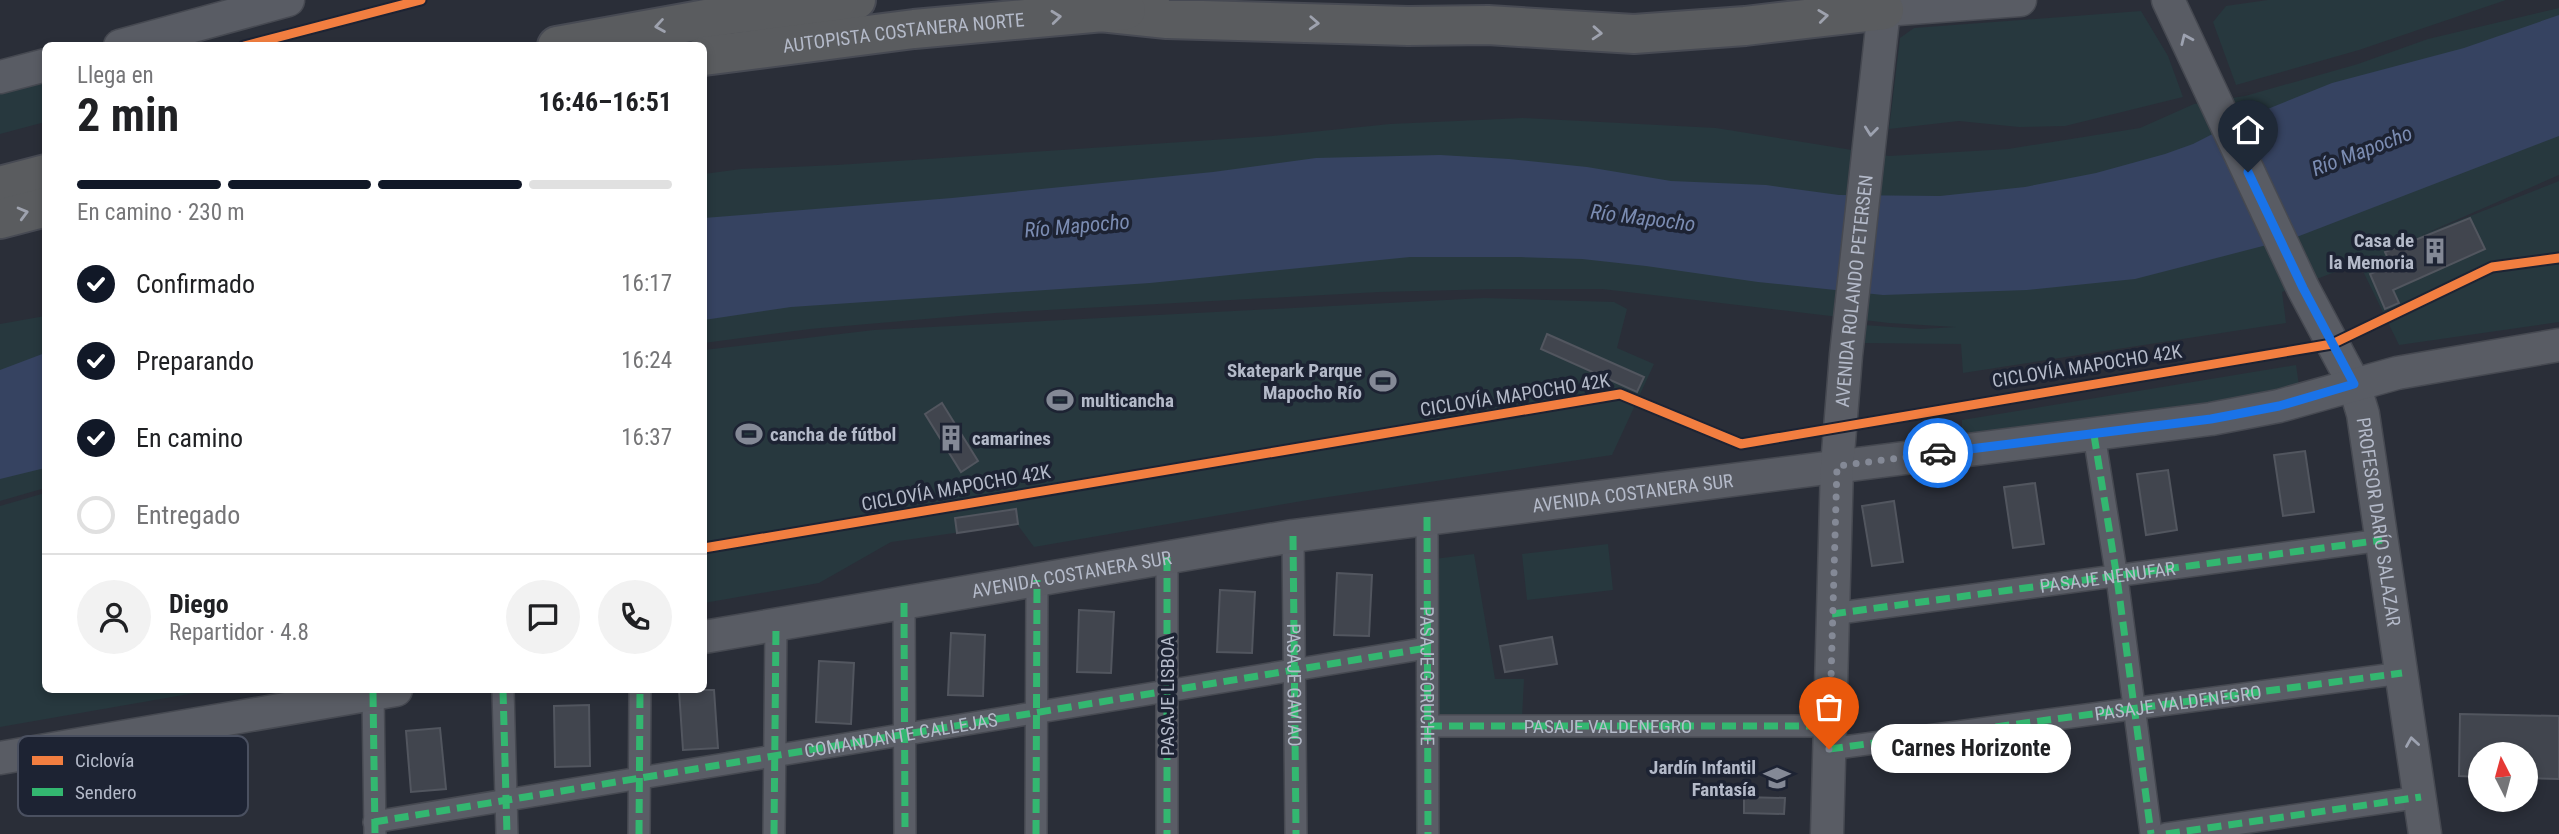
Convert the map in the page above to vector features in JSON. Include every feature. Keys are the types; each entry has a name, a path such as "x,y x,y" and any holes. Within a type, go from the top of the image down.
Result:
{"highway":[{"name":"AUTOPISTA COSTANERA NORTE","path":"579,42 716,17 856,0"},
{"name":"AUTOPISTA COSTANERA NORTE","path":"707,56 902,30 1272,0"},
{"path":"1100,12 1167,19 1408,26 1488,25 1634,34 1745,26 1884,5"},
{"path":"0,186 42,175"},
{"path":"0,219 42,208"}],"main road":[{"path":"135,42 288,0"},
{"path":"1884,5 2020,0"},
{"name":"PROFESOR DARÍO SALAZAR","path":"2168,0 2303,288 2354,384 2363,414 2425,834"},
{"name":"AVENIDA ROLANDO PETERSEN","path":"1827,834 1837,466 1846,355 1884,5"},
{"path":"0,77 42,66"},
{"name":"AVENIDA COSTANERA SUR","path":"707,636 1293,536 2243,414 2434,366 2559,345"},
{"path":"126,736 374,693"},
{"path":"0,758 18,755"}],"street":[{"path":"2094,435 2117,578 2151,834"},
{"name":"PASAJE GORUCHE","path":"1427,517 1428,834"},
{"name":"PASAJE GAVIAO","path":"1293,536 1296,834"},
{"name":"PASAJE NENUFAR","path":"1832,614 2117,578 2382,540"},
{"name":"PASAJE LISBOA","path":"1167,557 1167,834"},
{"path":"1036,834 1037,580"},
{"path":"904,603 905,834"},
{"path":"774,834 776,625"},
{"name":"COMANDANTE CALLEJAS","path":"374,828 507,800 1427,648"},
{"name":"PASAJE VALDENEGRO","path":"1428,726 1829,738 2133,708 2402,673"},
{"path":"374,828 385,693"},
{"path":"503,693 507,834"},
{"path":"639,834 640,693"},
{"path":"2166,834 2421,797"}],"shaded area":[{"path":"2268,0 2506,0 2359,50 2236,85 2213,22 2226,6"},
{"path":"2559,8 2559,175 2422,235 2559,181 2559,322 2399,345 2359,263 2282,292 2286,323 1963,373 1961,344 1862,343 1864,325 1921,329 1956,327 1889,323 1602,289 1379,292 995,313 810,329 707,343 707,174 741,169 1272,136 1390,124 1523,118 1716,128 1889,156 2008,149 2140,128 2194,104 2245,96 2358,64 2428,39"},
{"path":"2141,11 2168,56 2183,97 2065,126 2019,127 1959,121 1889,129 1900,38 1914,28"},
{"path":"42,82 42,123 0,134 0,93"},
{"path":"1484,298 1614,302 1627,309 1617,348 1654,364 1612,455 1308,500 1034,547 1017,524 891,542 819,583 707,602 707,350 874,330"},
{"path":"42,317 42,489 0,501 0,324"},
{"path":"2296,365 2299,386 2254,399 1962,436 1962,420"},
{"path":"42,494 42,693 195,693 0,727 0,506"},
{"path":"1608,544 1613,590 1527,600 1522,554"},
{"path":"1474,554 1495,679 1524,679 1522,718 1436,715 1434,559"}],"water":[{"name":"Río Mapocho","path":"2559,15 2559,136 2294,238 2135,279 2027,290 1883,295 1582,259 1410,257 1150,283 791,307 707,320 707,218 952,198 1213,172 1316,158 1440,155 1509,159 1587,167 1671,181 1766,185 1839,195 1940,196 2025,187 2096,173 2165,154 2332,83 2464,48"},
{"path":"42,354 42,469 0,479 0,370"}],"building":[{"name":"Casa de la Memoria","path":"2470,218 2485,249 2393,290 2399,303 2385,309 2370,274 2391,265 2385,252"},
{"path":"1547,334 1644,377 1637,392 1541,349"},
{"name":"camarines","path":"942,403 978,461 961,472 925,414"},
{"path":"2305,451 2314,512 2283,516 2274,455"},
{"path":"2168,470 2177,530 2146,535 2137,474"},
{"path":"2035,483 2044,544 2013,548 2004,487"},
{"path":"1894,501 1903,562 1872,566 1862,506"},
{"path":"1016,509 1018,524 957,533 955,518"},
{"path":"1337,573 1372,575 1369,636 1334,635"},
{"path":"1220,590 1255,592 1252,653 1217,652"},
{"path":"1079,610 1114,612 1111,673 1077,672"},
{"path":"951,633 985,635 983,696 948,695"},
{"path":"1552,637 1557,664 1505,672 1500,646"},
{"path":"819,661 854,663 851,724 816,722"},
{"path":"707,690 714,690 718,748 683,750 679,693 707,693"},
{"path":"589,705 590,766 555,767 554,706"},
{"path":"2460,714 2559,716 2559,779 2538,778 2538,742 2468,742 2468,776 2459,776"},
{"path":"440,728 446,789 411,792 406,731"},
{"path":"1744,797 1785,798 1784,814 1744,813"}],"marked path":[{"path":"2094,435 2117,578 2151,834"},
{"path":"1427,517 1428,834"},
{"path":"1293,536 1296,834"},
{"path":"1832,614 2382,540"},
{"path":"1167,557 1167,834"},
{"path":"1036,834 1037,580"},
{"path":"904,603 905,834"},
{"path":"774,834 776,625"},
{"path":"374,822 1427,648"},
{"path":"1829,749 2402,673"},
{"path":"373,693 375,834"},
{"path":"503,693 507,834"},
{"path":"639,834 640,693"},
{"path":"1428,726 1829,726"},
{"path":"2166,834 2421,797"}],"cycle path":[{"path":"259,42 421,0"},
{"name":"CICLOVÍA MAPOCHO 42K","path":"707,547 1620,394 1741,444 2332,344 2492,267 2559,258"}],"way so far":[{"path":"1829,749 1837,466 1938,453"}],"place":[{"name":"Casa de la Memoria","path":"2435,251"},
{"name":"Skatepark Parque Mapocho Río","path":"1383,381"},
{"name":"multicancha","path":"1060,400"},
{"name":"cancha de fútbol","path":"749,434"},
{"name":"camarines","path":"951,438"},
{"name":"Carnes Horizonte","path":"1829,749"},
{"name":"Jardín Infantil Fantasía","path":"1777,778"}],"route":[{"path":"1938,453 2243,414 2354,384 2303,288 2248,172"}]}
